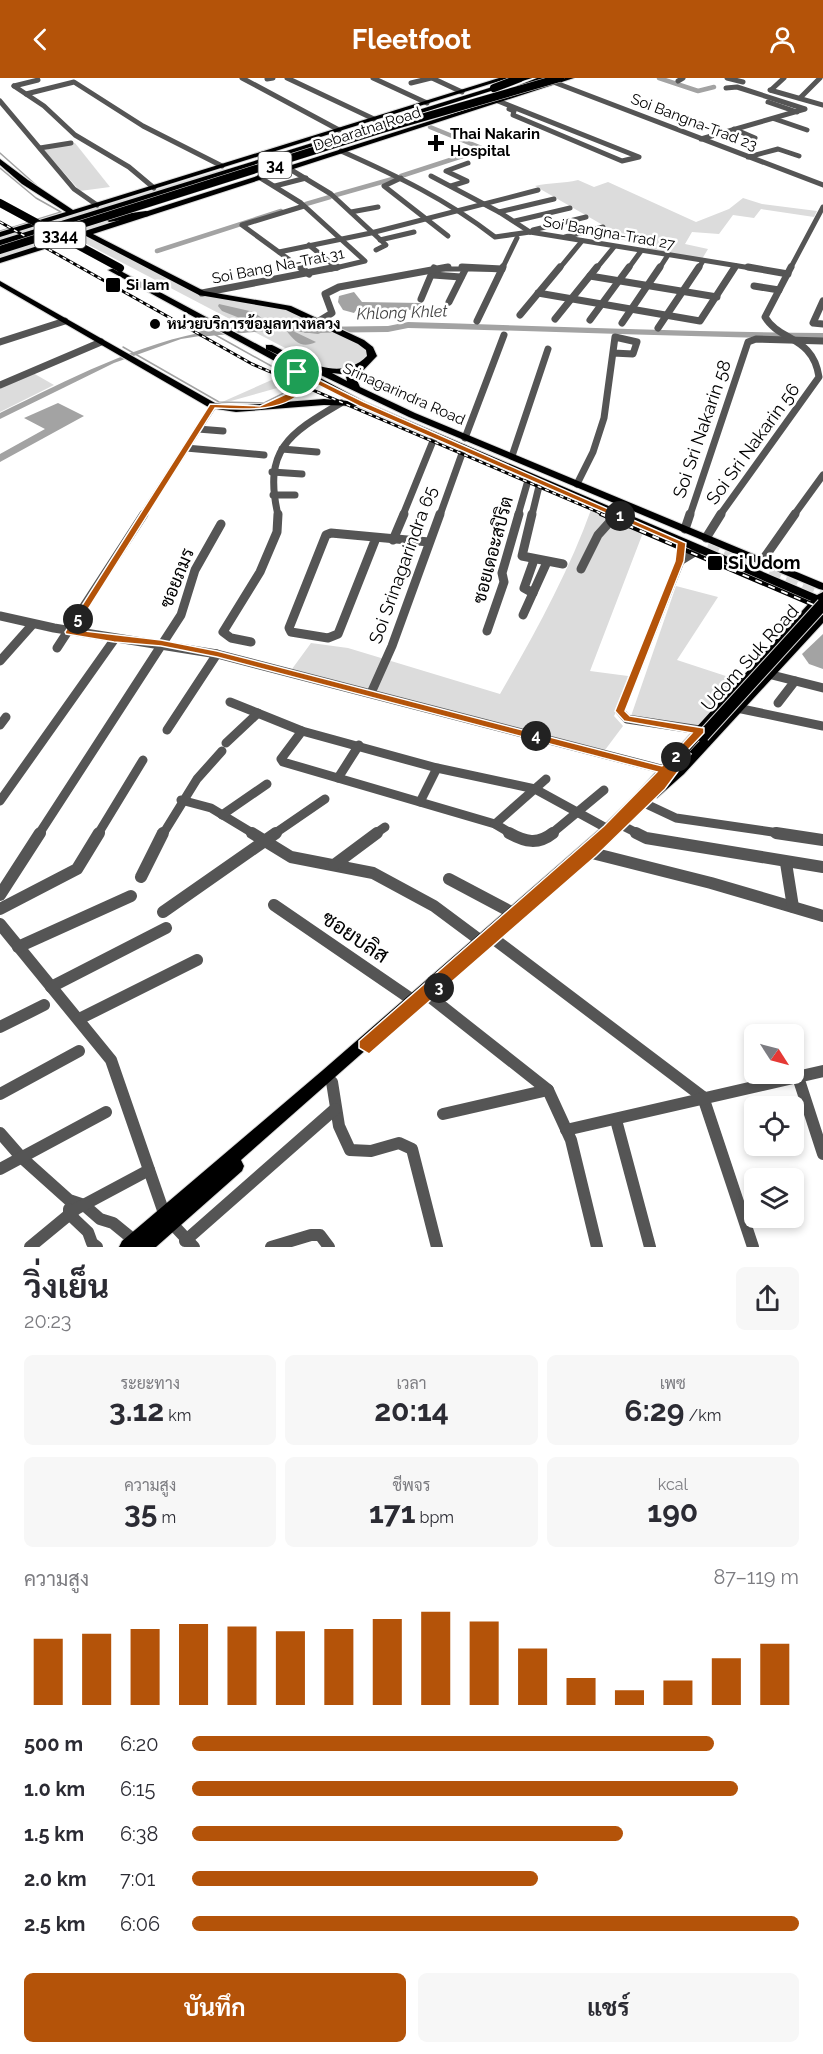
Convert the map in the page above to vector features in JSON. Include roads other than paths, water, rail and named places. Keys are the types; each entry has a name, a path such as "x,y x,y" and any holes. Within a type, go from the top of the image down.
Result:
{"highway":[{"path":"0,248 520,78"},
{"name":"Debaratna Road","path":"0,248 255,164 341,133 528,78"},
{"path":"0,248 534,78"},
{"path":"0,248 544,78"},
{"name":"Debaratna Road","path":"0,248 109,219 556,80"},
{"path":"471,102 556,80"},
{"path":"341,133 372,120"},
{"path":"223,166 255,164"},
{"path":"109,219 146,214"}],"main road":[{"name":"Debaratna Road","path":"372,120 506,78"},
{"name":"Debaratna Road","path":"0,261 495,102 556,80 571,78"},
{"name":"Debaratna Road","path":"0,235 223,166 341,133"},
{"path":"0,161 25,182 73,213"},
{"name":"Srinagarindra Road","path":"0,203 216,327 240,333 313,369 362,398 435,436 478,444 512,456 685,529 704,545 741,568 822,600"},
{"name":"Srinagarindra Road","path":"0,209 116,269 227,330 297,372 465,443 482,456 681,543 704,545"},
{"path":"0,283 213,406 261,408 341,403 362,398 350,380 372,356 370,349 344,333 279,305 202,292 86,234"},
{"path":"313,369 341,371 364,365"},
{"path":"261,408 300,390 303,385 297,372"},
{"name":"Srinagarindra Road","path":"478,444 494,454 704,545"},
{"name":"Srinagarindra Road","path":"482,456 499,460 704,545 760,560 823,587"},
{"path":"754,573 768,571 760,560"},
{"path":"801,577 823,579"},
{"path":"571,867 592,853 611,829 679,771 768,674 798,632 805,614 807,604 799,592"},
{"path":"805,614 822,600"},
{"name":"Udom Suk Road","path":"701,733 822,600"},
{"path":"169,1219 571,867 611,829 798,632 821,619"},
{"path":"661,787 701,733"},
{"path":"665,770 686,754"},
{"path":"488,938 513,913 547,888"},
{"path":"135,1245 332,1082 367,1047"}],"street":[{"path":"242,78 341,133"},
{"path":"267,80 273,78"},
{"path":"287,78 372,120"},
{"path":"373,78 427,103"},
{"path":"411,83 431,78 462,92"},
{"path":"726,78 822,104"},
{"path":"744,83 749,78"},
{"path":"771,90 784,78"},
{"path":"794,102 801,99 820,78"},
{"path":"38,80 14,86 44,106 75,135 131,168 154,188"},
{"name":"Soi Bangna-Trad 23","path":"556,80 701,139 823,185"},
{"path":"26,94 75,82 143,126 223,166"},
{"path":"701,139 797,112 805,107 737,87 725,87 797,112"},
{"path":"774,96 782,93"},
{"path":"0,101 74,189 97,205"},
{"path":"495,102 511,108 530,111 639,157 622,161 513,115 514,111 511,108"},
{"path":"815,106 822,104"},
{"path":"774,118 807,130"},
{"path":"734,129 756,138"},
{"path":"40,148 71,143"},
{"path":"748,157 775,149 799,156"},
{"name":"Soi Bangna-Trad 27","path":"341,151 401,178 459,209 495,237 530,231 614,247 788,274"},
{"path":"757,160 785,151"},
{"path":"451,186 466,181 446,171 468,163"},
{"path":"288,168 331,195 386,246 376,250"},
{"path":"431,176 530,231 586,217"},
{"name":"Soi Bang Na-Trat 31","path":"202,292 309,274 365,261 304,206 259,177"},
{"path":"275,186 306,178"},
{"path":"401,178 384,186 448,236"},
{"path":"279,252 371,233 538,190"},
{"path":"499,212 554,199"},
{"path":"304,206 242,224 309,274"},
{"path":"351,212 378,207"},
{"path":"823,207 765,317 797,339 823,341"},
{"path":"515,222 570,208"},
{"path":"562,238 603,227"},
{"path":"380,240 414,232"},
{"path":"477,321 517,238"},
{"path":"520,315 582,241"},
{"path":"309,245 337,268"},
{"path":"555,319 614,247"},
{"path":"590,320 641,251"},
{"path":"622,323 668,255"},
{"path":"658,328 703,261"},
{"path":"325,324 335,318 325,294 331,290 466,266 502,269"},
{"path":"538,293 700,321 736,266"},
{"path":"449,302 465,270"},
{"path":"433,272 461,277"},
{"path":"421,299 433,272"},
{"path":"590,276 717,297"},
{"path":"754,286 779,290"},
{"path":"810,331 823,301"},
{"path":"0,342 65,321"},
{"path":"813,323 823,324"},
{"name":"Soi Srinagarindra 65","path":"371,693 392,646 504,335"},
{"name":"Soi Sri Nakarin 58","path":"685,529 750,340 797,339"},
{"name":"Soi Sri Nakarin 56","path":"704,545 732,496 818,380 819,372 797,339"},
{"path":"0,385 101,342"},
{"path":"512,456 548,349"},
{"path":"577,484 602,433 613,353"},
{"path":"251,642 231,638 223,632 231,613 248,595 279,528 273,495 274,463 282,449 299,429 341,403"},
{"path":"57,648 213,406"},
{"path":"198,429 223,431"},
{"path":"393,540 435,436"},
{"path":"186,448 264,455"},
{"path":"282,449 317,452"},
{"path":"272,472 302,474"},
{"path":"760,560 823,475"},
{"name":"ซอยเดอะสปิริต","path":"487,631 504,582 502,573 529,477"},
{"path":"540,482 521,553 524,557 534,560 563,564"},
{"path":"273,495 295,495"},
{"path":"581,569 598,535 616,515"},
{"name":"ซอยภมร","path":"0,895 181,615 187,602 195,570 221,524"},
{"path":"376,538 338,634 328,638 291,632 289,628 326,535 376,538 393,540 429,542"},
{"path":"681,543 680,561 620,711 627,719 701,733"},
{"path":"680,561 704,545"},
{"path":"533,593 527,592 524,588 534,560"},
{"path":"523,615 547,562"},
{"path":"0,616 32,625 114,640 161,643 217,654 665,770"},
{"path":"0,661 32,625"},
{"path":"0,801 114,640"},
{"path":"167,730 217,654"},
{"path":"768,674 823,688"},
{"path":"778,703 795,681"},
{"path":"230,702 303,731 437,768 532,789 575,813 611,829 646,838 786,863 823,867"},
{"path":"737,708 823,726"},
{"path":"141,877 181,800 202,769 258,713"},
{"path":"303,731 281,759 283,762 495,824 523,840 536,843 544,840 603,790"},
{"path":"338,778 359,745"},
{"path":"0,909 77,869 143,760"},
{"path":"420,802 437,768"},
{"path":"495,824 546,779"},
{"path":"222,815 267,784"},
{"path":"163,912 325,799"},
{"path":"181,800 211,808 291,857 374,873 434,906 488,938 703,1096 753,1247"},
{"path":"644,803 676,818 823,840"},
{"path":"334,865 386,827"},
{"path":"592,853 711,883 823,916"},
{"path":"786,863 793,907"},
{"path":"449,879 513,913"},
{"path":"18,947 131,896"},
{"name":"ซอยบลิส","path":"274,906 416,1004 548,1090"},
{"path":"0,924 111,1060 149,1170 169,1219 189,1244 334,1109"},
{"path":"51,987 166,928"},
{"path":"79,1019 197,960"},
{"path":"0,1027 44,1005"},
{"path":"0,1094 79,1051"},
{"path":"804,1076 823,1071"},
{"path":"332,1082 334,1109 344,1140 350,1150 371,1151 399,1143 412,1149 437,1247"},
{"path":"566,1130 616,1120 703,1096 763,1084"},
{"path":"800,1084 823,1154"},
{"path":"443,1114 548,1090 571,1140 597,1247"},
{"path":"0,1169 106,1112"},
{"path":"616,1120 650,1247"},
{"path":"0,1132 69,1207 88,1232 92,1243 97,1247"},
{"path":"30,1247 69,1207 84,1205 149,1170"},
{"path":"84,1205 100,1219 112,1223 135,1245"},
{"path":"271,1247 310,1235 320,1235 329,1247"}],"waterway":[{"path":"659,78 698,91 714,87"},
{"path":"401,176 484,149 430,127"},
{"path":"0,153 36,185"},
{"path":"0,168 36,198 61,212 35,220"},
{"path":"336,195 396,178"},
{"path":"306,204 330,197"},
{"path":"157,251 281,211"},
{"path":"0,231 30,222"},
{"name":"Khlong Khlet","path":"305,330 388,329 408,325 823,336"},
{"name":"Khlong Khlet","path":"200,334 278,328"},
{"path":"123,347 219,402 264,403 296,387 298,381 212,333"}],"tunnel":[{"path":"708,545 761,566"},
{"path":"752,567 823,597"}],"railway":[{"path":"0,222 252,364 605,515"},
{"path":"601,514 823,609"}],"place":[{"name":"Thai Nakarin Hospital","path":"436,143"},
{"name":"Si Iam","path":"113,285"},
{"name":"หน่วยบริการข้อมูลทางหลวง","path":"155,324"},
{"name":"Si Udom","path":"715,563"}]}
